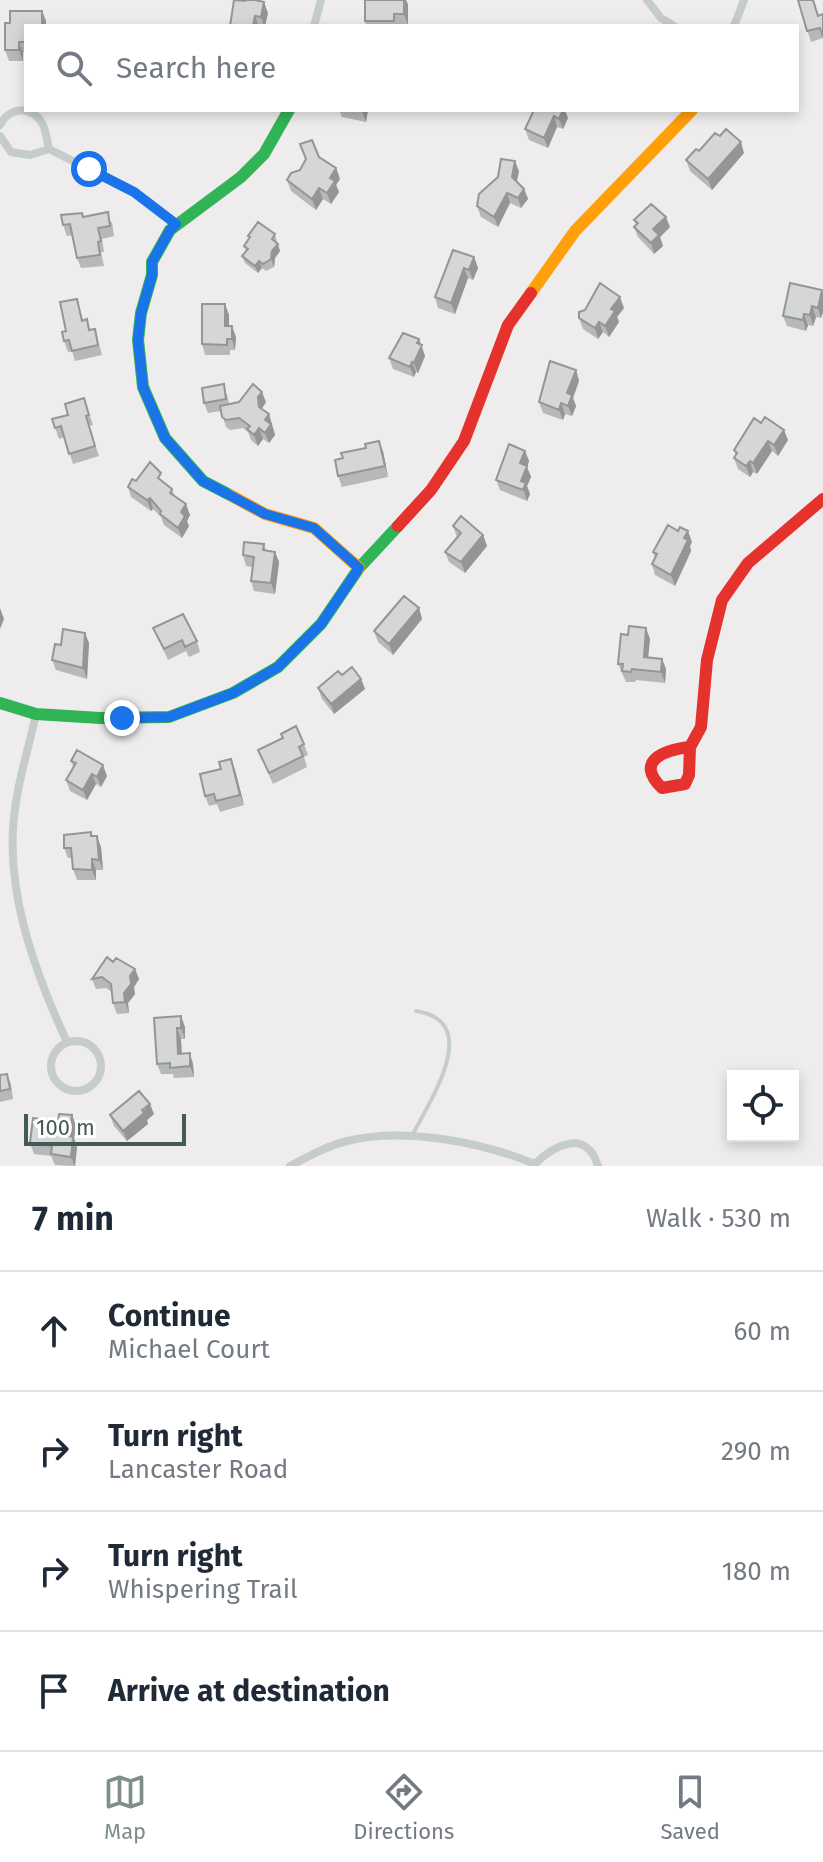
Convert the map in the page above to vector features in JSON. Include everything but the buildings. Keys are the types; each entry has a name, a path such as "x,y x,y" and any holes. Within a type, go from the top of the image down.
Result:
{"street":[{"path":"315,24 321,0"},
{"path":"647,0 661,18 671,24"},
{"path":"735,24 744,0"},
{"path":"0,125 4,116 15,110 24,111"},
{"path":"32,112 41,121 49,149"},
{"path":"288,112 264,154 229,189 176,224 152,262 138,340 143,387 165,438 203,481 265,514 314,528 359,568"},
{"path":"0,703 36,714 100,718 169,717 233,693 278,667 321,624 359,568 431,490 464,441 508,325 575,231 690,112"},
{"path":"0,136 11,152 30,155 49,149 134,192 176,224"},
{"path":"690,747 701,727 707,660 722,600 748,563 823,499"},
{"path":"36,714 17,796 13,861 24,925 67,1042"},
{"path":"67,1042 90,1045 100,1058 97,1081 84,1090 67,1090 54,1079 51,1071 54,1054 67,1042"},
{"path":"290,1166 345,1141 385,1135 412,1136 503,1151 535,1165 553,1148 568,1143 577,1144 589,1150 598,1166"}],"lane":[{"path":"412,1136 443,1076 449,1043 449,1031 443,1020 431,1013 416,1011"}],"traffic: fast":[{"path":"230,495 203,481 165,438 143,387 138,340 141,313 152,275 152,262 170,230 241,177 264,154 288,112"},
{"path":"0,703 36,714 100,718 169,717 233,693 278,667 321,624 359,568 398,526"}],"traffic: slow":[{"path":"531,293 575,231 690,112"},
{"path":"230,495 265,514 314,528 359,568"}],"traffic: jam":[{"path":"398,526 431,490 464,441 508,325 531,293"},
{"path":"690,747 656,758 651,771 662,788 685,784 689,775 690,747 701,727 707,660 722,600 748,563 823,499"}],"route":[{"path":"89,169 134,192 176,224 152,262 138,340 143,387 165,438 203,481 265,514 314,528 359,568 321,624 278,667 233,693 169,717 122,718"}]}
